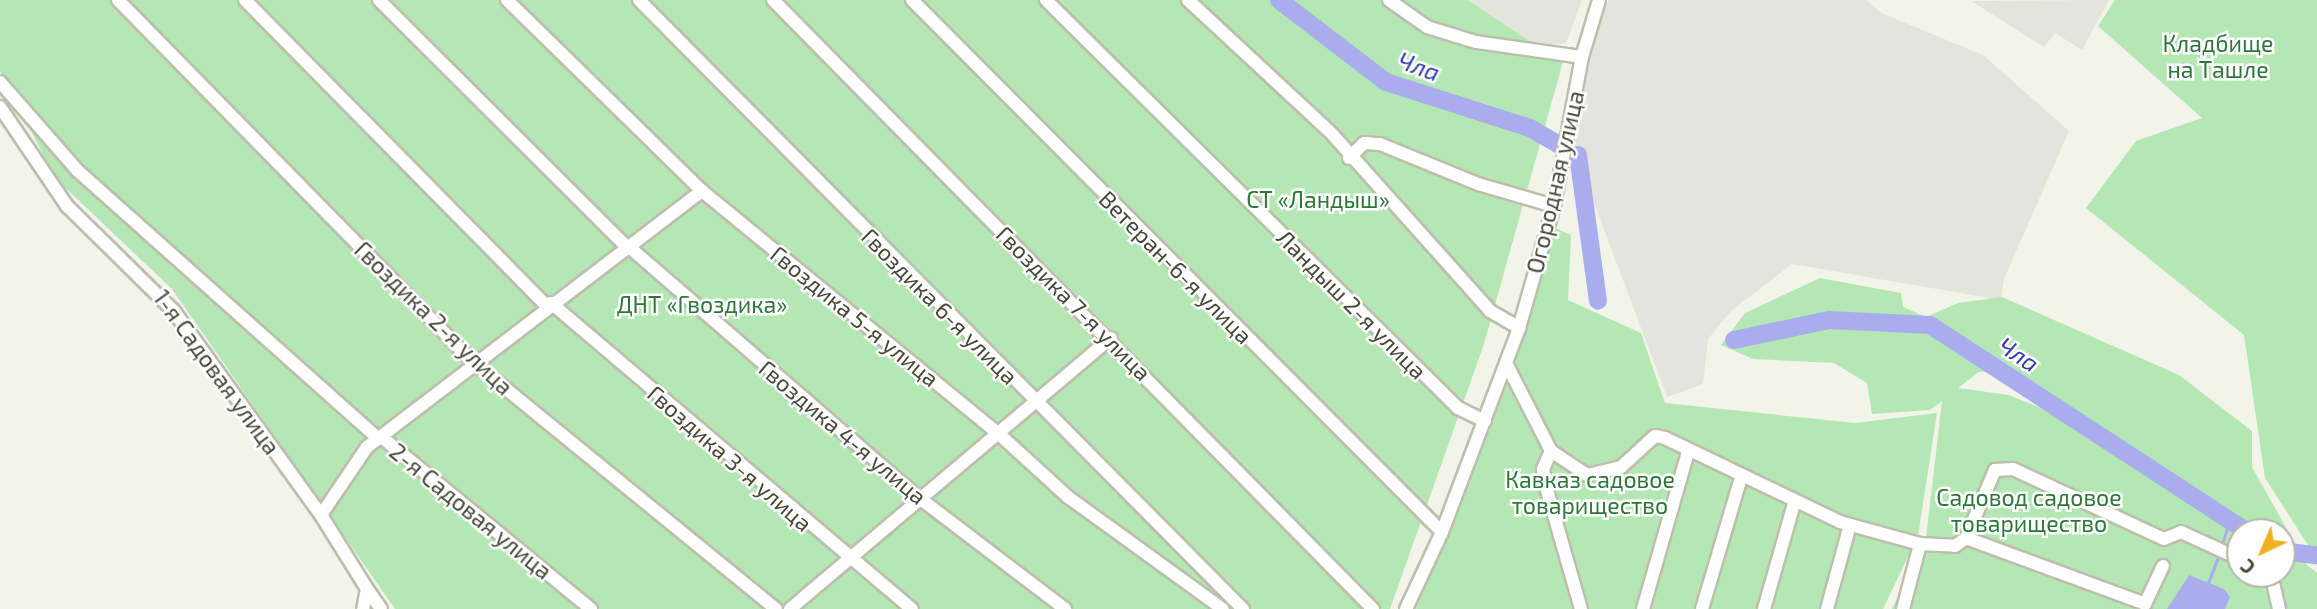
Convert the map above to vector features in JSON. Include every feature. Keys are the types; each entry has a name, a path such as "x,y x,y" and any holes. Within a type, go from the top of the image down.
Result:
{"street":[{"name":"Гвоздика 2-я улица","path":"118,0 473,362 776,609"},
{"name":"Гвоздика 3-я улица","path":"245,0 549,304 847,559 912,609"},
{"name":"Гвоздика 4-я улица","path":"379,0 627,247 918,497 1065,609"},
{"name":"Гвоздика 5-я улица","path":"507,0 702,191 999,434 1068,497 1223,609"},
{"name":"Гвоздика 6-я улица","path":"639,0 1035,403 1243,609"},
{"name":"Гвоздика 7-я улица","path":"773,0 1111,338 1373,609"},
{"name":"Ветеран-6-я улица","path":"912,0 1442,532"},
{"name":"Ландыш 2-я улица","path":"1046,0 1458,408 1485,421"},
{"path":"1188,0 1332,134 1349,158 1490,312 1519,328"},
{"path":"1389,0 1427,27 1476,42 1582,57"},
{"name":"Огородная улица","path":"1406,609 1442,532 1519,328 1554,206 1582,57 1599,0"},
{"name":"2-я Садовая улица","path":"0,82 78,170 381,439 592,609"},
{"name":"1-я Садовая улица","path":"0,107 67,206 156,287 321,515 381,609"},
{"path":"1349,158 1364,143 1380,144 1478,184 1554,206"},
{"path":"321,515 381,439 473,362 702,191"},
{"path":"790,609 918,497 999,434 1111,338"},
{"path":"1506,363 1551,452 1587,475 1621,467 1655,436 1689,449 1794,504 1850,525 1920,544 1955,546 1966,538 1995,470 2013,469 2164,540 2181,532 2226,553"},
{"path":"1643,609 1689,449"},
{"path":"1551,452 1544,468 1546,487 1581,609"},
{"path":"1702,609 1741,477"},
{"path":"1764,609 1794,504"},
{"path":"1827,609 1850,525"},
{"path":"1966,538 2145,604 2163,566"},
{"path":"1903,609 1920,544"},
{"path":"2274,588 2279,609"},
{"path":"363,609 367,589"}],"shaded area":[{"path":"1468,0 1582,0 1566,43 1537,46"},
{"path":"1609,0 1866,0 1881,13 1983,55 2069,131 2004,279 2001,300 1792,264 1731,311 1708,339 1703,384 1667,397 1573,147 1592,36"},
{"path":"2109,0 2082,50 2055,33 2044,47 1971,1"}],"green space":[{"name":"ДНТ «Гвоздика»","path":"0,0 1468,0 1537,46 1566,51 1484,344 1390,609 395,609 172,289 55,178 0,71"},
{"name":"Кладбище на Ташле","path":"2115,0 2317,0 2317,559 2296,526 2296,518 2291,518 2265,478 2244,335 2086,208 2136,141 2202,118 2098,26"},
{"name":"Кавказ садовое товарищество","path":"1553,227 1571,235 1568,300 1641,333 1665,403 1855,423 1937,413 1918,536 1883,609 1416,609 1515,365"},
{"name":"Садовод садовое товарищество","path":"1820,278 1901,293 1903,307 1926,317 1958,303 2002,297 2179,375 2252,431 2252,467 2281,518 2226,518 2226,588 2296,588 2296,545 2307,565 2317,573 2317,609 1892,609 1926,538 1942,401 1930,410 1872,414 1867,383 1834,363 1753,359 1721,345 1745,313","holes":["1997,371 2003,382 2050,412 2009,395 1958,388 1979,372"]}],"water":[{"path":"2189,575 2224,589 2230,597 2225,609 2167,609"}],"waterway":[{"name":"Чла","path":"1279,0 1386,82 1530,128 1560,145"},
{"name":"Чла","path":"1578,155 1598,301"},
{"name":"Чла","path":"1734,340 1829,320 1930,325 2226,518"},
{"path":"2222,544 2226,532"},
{"name":"Чла","path":"2296,553 2317,555"},
{"path":"2208,583 2219,554"}],"park label":[{"name":"СТ «Ландыш»","path":"1318,199"}]}
